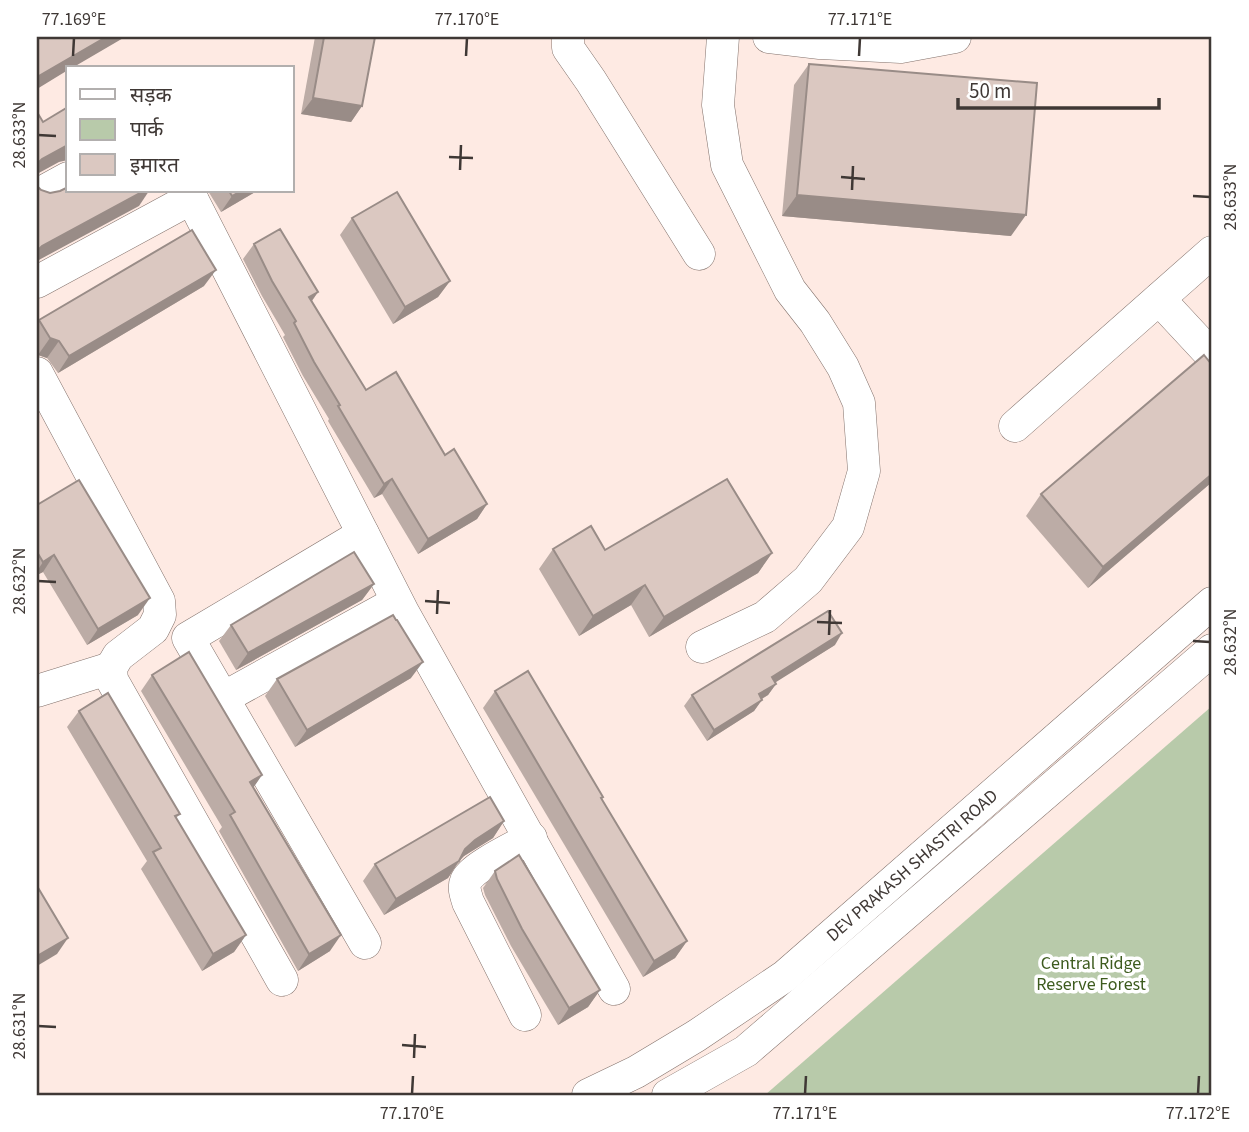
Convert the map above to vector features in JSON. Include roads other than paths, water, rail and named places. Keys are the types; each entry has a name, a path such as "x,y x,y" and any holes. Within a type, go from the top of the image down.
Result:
{"street":[{"path":"568,37 568,48 699,254"},
{"path":"702,647 765,617 808,580 848,527 864,471 859,403 843,367 790,290 727,165 718,105 723,37"},
{"path":"769,37 820,43 901,47 954,37"},
{"path":"37,195 66,179"},
{"path":"37,282 190,195 397,602 614,989"},
{"path":"1015,426 1212,252"},
{"path":"1159,299 1212,356"},
{"path":"37,373 159,601 160,615 153,629 118,656 111,668 112,680 282,979"},
{"path":"363,534 188,638 365,943"},
{"path":"223,698 397,602"},
{"name":"DEV PRAKASH SHASTRI ROAD","path":"588,1095 646,1066 696,1036 785,976 1212,603"},
{"name":"DEV PRAKASH SHASTRI ROAD","path":"668,1095 746,1051 1212,650"},
{"path":"37,691 111,668"},
{"path":"525,1014 464,891 466,880 473,871 531,838"}],"park label":[{"name":"Central Ridge Reserve Forest","path":"1091,974"}]}
